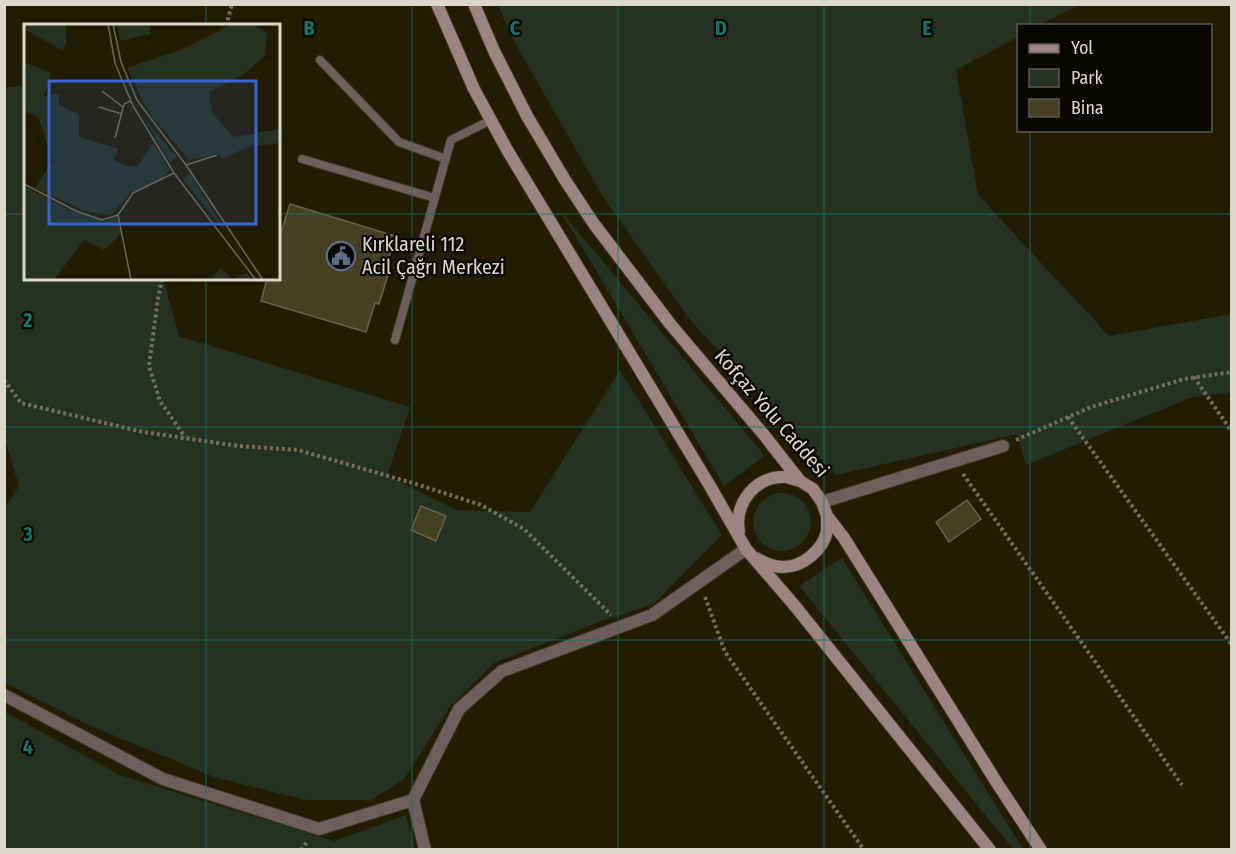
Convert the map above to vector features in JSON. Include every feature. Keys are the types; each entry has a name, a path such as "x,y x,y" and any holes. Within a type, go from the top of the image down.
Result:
{"main road":[{"path":"437,4 474,89 506,148 711,486 746,549 795,606 990,849"},
{"name":"Kofçaz Yolu Caddesi","path":"474,4 494,51 527,116 594,224 671,325 800,481 813,489 822,502 827,516 844,538 997,783 1041,849"},
{"path":"740,537 737,523 739,509 755,486 769,479 785,477 800,481"},
{"path":"746,549 757,559 770,565 784,567 797,564 810,558 820,546 826,532 827,516"}],"street":[{"path":"822,502 1003,446"},
{"path":"425,849 413,800 459,709 502,671 652,615 746,549"},
{"path":"4,695 163,778 319,829 413,800"}],"lane":[{"path":"320,60 399,142 446,159"},
{"path":"395,340 451,140 491,120"},
{"path":"302,159 435,198"}],"path":[{"path":"227,24 232,4"},
{"path":"162,280 149,366 160,401 185,438"},
{"path":"1003,446 1091,407 1184,379 1232,372"},
{"path":"1194,377 1232,432"},
{"path":"4,380 21,403 142,432 239,446 297,450 481,505 524,529 622,626"},
{"path":"1068,417 1232,645"},
{"path":"954,461 1182,785"},
{"path":"700,582 725,652 864,849"}],"green space":[{"path":"498,5 1079,5 1041,24 1017,24 1017,38 956,70 978,195 1109,336 1231,314 1231,392 1190,398 1026,465 1017,434 836,475 691,321 603,197 511,36"},
{"path":"24,85 24,280 163,280 179,336 410,407 387,476 457,510 530,512 620,370 722,535 654,604 602,621 494,663 450,707 404,779 371,800 306,800 214,777 91,726 5,683 5,508 19,486 4,437 4,88"},
{"path":"560,210 765,456 724,486"},
{"path":"782,493 793,495 806,506 811,522 809,533 798,546 782,551 771,549 758,538 753,522 755,511 766,498"},
{"path":"842,558 1023,849 1013,849 799,586"},
{"path":"5,712 120,775 334,841 406,815 415,849 5,849"}],"building":[{"path":"290,204 395,236 387,264 391,265 379,304 375,303 366,332 261,301 267,280 280,280 281,232"},
{"path":"967,500 981,519 949,542 936,522"},
{"path":"421,506 446,516 436,541 411,530"}],"place":[{"name":"Kırklareli 112 Acil Çağrı Merkezi","path":"341,256"}]}
